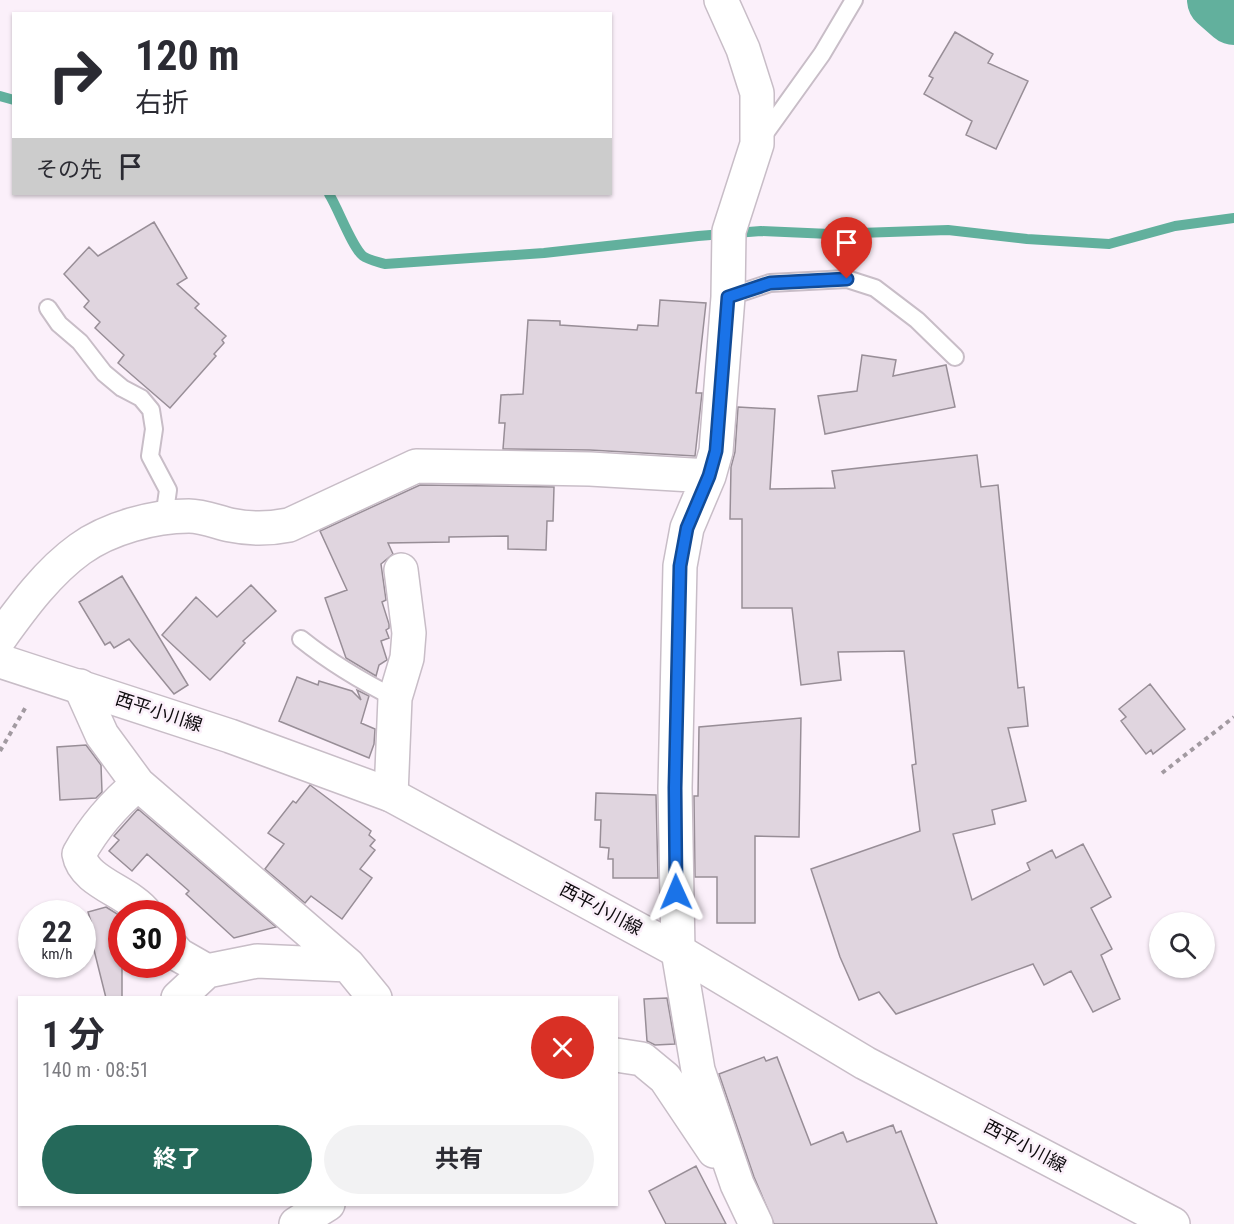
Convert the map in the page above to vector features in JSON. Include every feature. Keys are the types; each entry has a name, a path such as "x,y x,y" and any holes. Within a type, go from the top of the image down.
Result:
{"street":[{"path":"721,0 743,49 757,93 757,144 729,231 728,297 716,451 709,476 687,528 680,566 675,788 678,951 698,1070 738,1184 756,1224"},
{"path":"0,638 21,608 80,548 109,532 159,518 191,516 233,526 268,529 289,525 416,466 566,468 709,476"},
{"path":"391,795 395,698 407,658 409,633 401,570"},
{"name":"西平小川線","path":"0,661 230,736 391,795 678,951 865,1063 1173,1224"},
{"path":"80,686 102,735 138,784 348,965 373,996"},
{"path":"132,900 95,877 80,862 79,854 89,836 118,800 138,784"},
{"path":"186,959 207,971"},
{"path":"180,996 207,971 258,961 348,965"},
{"path":"618,1055 642,1059 665,1078 738,1184"},
{"path":"296,1224 325,1206"}],"lane":[{"path":"757,144 822,54 854,0"},
{"path":"728,297 770,283 847,279 874,288 917,320 955,357"},
{"path":"48,308 59,324 80,342 104,373 122,388 141,398 151,410 154,429 150,456 168,490 166,504 159,518"},
{"path":"301,639 327,660 362,682 395,698"}],"path":[{"path":"0,751 45,675"},
{"path":"1161,773 1234,717"}],"building":[{"path":"955,32 993,54 988,63 1028,81 996,149 966,135 972,121 924,94 933,78 929,76"},
{"path":"154,222 187,278 177,284 199,304 195,308 226,336 222,340 224,343 214,354 216,356 170,408 118,363 124,355 95,328 100,322 84,307 89,301 64,274 89,247 98,256"},
{"path":"660,300 706,303 696,393 702,393 695,456 590,450 503,449 505,423 499,423 501,395 523,394 528,320 560,321 560,325 637,330 638,325 658,326"},
{"path":"862,355 896,360 893,376 946,365 955,407 825,434 818,396 857,391"},
{"path":"738,407 775,409 770,489 835,488 832,471 977,455 981,487 998,485 1018,688 1024,687 1028,726 1008,728 1026,801 992,810 995,824 953,834 972,900 1030,870 1027,863 1052,850 1056,858 1083,844 1111,897 1091,908 1112,949 1101,955 1120,999 1093,1012 1071,971 1044,985 1033,964 896,1014 879,992 859,1000 840,957 811,869 920,831 912,765 916,764 904,651 838,652 841,680 801,685 792,608 742,608 742,519 730,519 731,467 735,452"},
{"path":"420,485 554,487 553,521 547,521 546,550 508,549 508,536 449,537 449,542 388,543 393,554 381,564 386,600 382,602 389,624 386,630 389,638 381,641 387,660 379,665 376,676 346,658 325,598 347,590 320,531"},
{"path":"122,576 188,685 174,694 129,639 114,648 110,642 105,645 79,602"},
{"path":"251,585 276,611 243,641 245,643 210,680 162,635 196,597 217,617"},
{"path":"297,677 318,685 319,681 352,691 361,700 357,690 369,696 361,723 375,729 374,744 369,758 279,721"},
{"path":"1150,684 1185,729 1153,754 1151,750 1146,754 1121,721 1126,717 1119,709"},
{"path":"801,718 799,837 755,836 755,923 717,923 717,877 695,877 694,796 698,796 699,727"},
{"path":"86,745 101,765 102,792 96,798 60,800 57,747"},
{"path":"310,785 371,831 369,835 375,840 370,846 375,850 360,869 372,878 342,919 311,896 305,903 265,869 284,844 268,833 293,801 296,803"},
{"path":"596,793 656,795 658,878 613,878 613,859 608,859 609,848 600,847 601,820 595,820"},
{"path":"138,809 276,927 234,938 186,894 189,891 147,854 132,871 109,851 119,840 114,836"},
{"path":"106,907 108,908 108,978 122,978 122,996 106,996 96,958 96,910"},
{"path":"667,998 675,1044 655,1045 647,1041 644,999"},
{"path":"764,1057 766,1061 777,1057 811,1145 843,1132 847,1142 893,1125 896,1133 901,1131 937,1224 774,1224 754,1177 719,1074"},
{"path":"696,1166 726,1224 666,1224 649,1191"}],"waterway":[{"path":"1218,0 1234,14"},
{"path":"0,96 12,99"},
{"path":"330,195 363,256 385,264 544,253 761,231 830,234 948,230 1027,239 1109,244 1175,226 1234,218"}],"route":[{"path":"676,892 675,788 680,566 687,528 709,476 716,451 728,297 770,283 809,279 847,279"}]}
